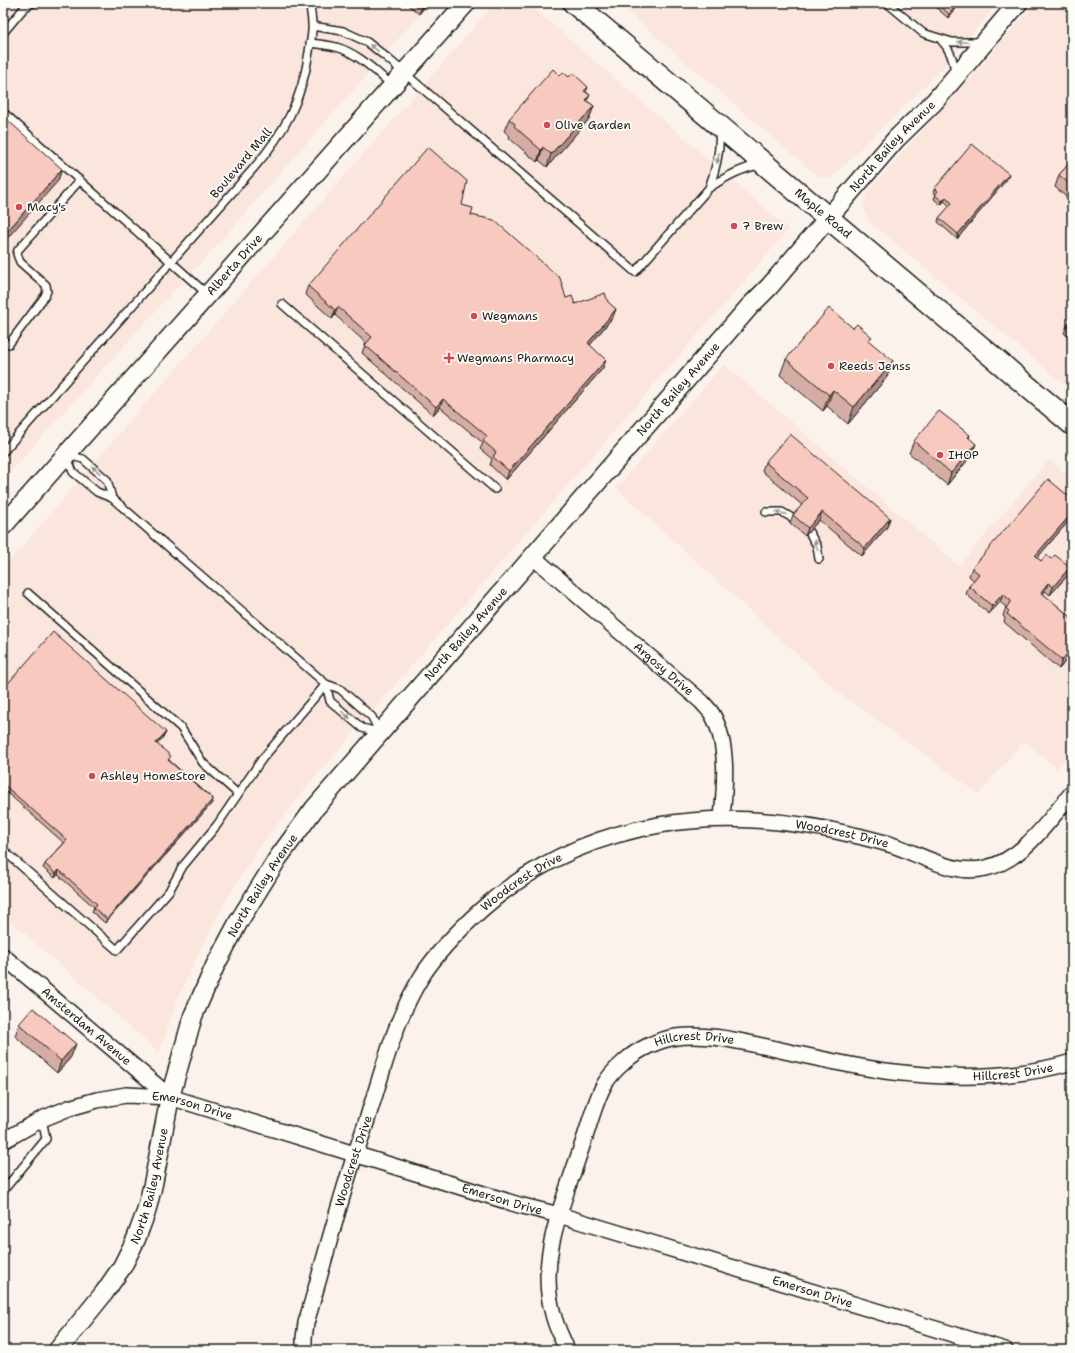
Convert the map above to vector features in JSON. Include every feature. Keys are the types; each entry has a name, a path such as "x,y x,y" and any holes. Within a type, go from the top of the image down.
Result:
{"main road":[{"name":"Maple Road","path":"574,3 1072,424"}],"street":[{"name":"Alberta Drive","path":"3,526 466,3"},
{"name":"North Bailey Avenue","path":"58,1350 104,1293 122,1267 136,1238 146,1212 170,1097 196,1010 215,966 239,921 278,858 314,809 380,732 534,557 750,306 769,287 896,139 934,102 1018,3"},
{"name":"Argosy Drive","path":"534,557 702,702 712,713 722,742 724,761 722,818"},
{"name":"Woodcrest Drive","path":"304,1350 306,1323 356,1154 401,1015 423,974 440,951 460,929 491,901 521,879 552,860 609,836 646,827 684,821 722,818 781,822 826,829 894,846 945,865 964,870 983,869 998,865 1026,846 1072,793"},
{"name":"Amsterdam Avenue","path":"3,956 170,1097"},
{"name":"Hillcrest Drive","path":"567,1350 558,1331 552,1313 549,1292 548,1265 550,1244 604,1085 625,1060 641,1050 658,1042 676,1037 699,1036 724,1038 856,1066 884,1071 936,1076 975,1077 1022,1073 1072,1062"},
{"name":"Emerson Drive","path":"3,1141 42,1119 69,1108 97,1100 126,1094 170,1097 519,1205 1005,1350"}],"lane":[{"path":"3,33 24,8 33,3"},
{"name":"Boulevard Mall","path":"3,452 172,262 275,143 296,105 303,82 312,26 310,3"},
{"path":"887,3 923,33 941,39 964,43 986,42"},
{"path":"312,26 343,32 367,42 635,272 709,188 723,178 745,168 764,165"},
{"path":"941,39 947,46 951,56 955,77"},
{"path":"310,43 334,46 346,50 360,58 393,86"},
{"path":"3,112 208,295"},
{"path":"709,188 715,172 720,148 719,126"},
{"path":"9,344 45,296 47,291 46,285 20,262 17,254 18,250 80,180"},
{"path":"282,304 495,489"},
{"path":"66,454 83,460 107,480 112,498"},
{"path":"66,454 73,472 97,492 112,498 326,684 340,689 372,717 380,732"},
{"path":"766,512 782,512 794,519"},
{"path":"809,532 817,546 819,559"},
{"path":"28,593 181,728 203,763 238,794"},
{"path":"326,684 330,701 362,728 380,732"},
{"path":"3,850 117,950 169,891 183,866 217,825 262,759 326,684"},
{"path":"3,1191 46,1139 42,1119"}],"shaded area":[{"path":"3,3 430,3 204,260 171,294 3,480"},
{"path":"495,3 528,3 789,229 306,788 261,845 224,904 198,954 177,1000 159,1053 3,914 3,569 110,444"},
{"path":"617,3 998,3 945,66 830,179 820,178"},
{"path":"1035,3 1072,3 1072,391 871,223 866,216 864,207 865,198 868,191"},
{"path":"724,364 959,566 1049,459 1072,479 1072,752 1057,769 1024,741 979,794 838,692 616,488"}],"building":[{"path":"937,3 958,3 949,14"},
{"name":"Olive Garden","path":"553,69 560,76 563,72 569,77 573,73 588,87 584,91 590,95 586,100 594,106 551,154 543,147 541,150 514,126 515,124 509,119"},
{"name":"Macy's","path":"3,116 62,169 3,236"},
{"path":"972,144 1009,174 958,234 939,218 952,203 946,197 942,201 935,195 938,191 935,188"},
{"name":"Wegmans","path":"428,147 467,181 462,205 473,208 471,215 494,220 560,278 566,298 572,296 575,304 605,293 608,302 616,309 588,343 606,360 509,471 493,457 496,452 483,441 487,436 443,399 436,407 365,345 372,337 338,307 335,310 308,286"},
{"path":"1072,160 1072,186 1059,175"},
{"name":"Reeds Jenss","path":"829,308 853,328 857,324 872,337 868,340 893,361 854,407 833,390 829,395 786,359"},
{"path":"1072,317 1072,324 1069,321"},
{"name":"IHOP","path":"939,411 970,435 968,437 976,444 951,473 914,441"},
{"path":"790,434 890,518 865,548 822,512 808,528 793,515 808,498 765,462"},
{"path":"1048,479 1072,499 1072,513 1035,556 1041,561 1046,555 1051,559 1055,555 1070,567 1053,587 1048,583 1041,592 1072,618 1072,648 1062,660 1007,614 1009,611 1006,608 1011,601 1003,594 992,606 969,586 979,574 972,568"},
{"name":"Ashley HomeStore","path":"53,632 166,732 156,743 171,756 168,760 213,799 107,919 94,908 97,904 59,870 56,874 45,864 67,840 3,784 3,689"},
{"path":"33,1008 76,1044 61,1061 19,1024"}],"place":[{"name":"Olive Garden","path":"547,125"},
{"name":"Macy's","path":"19,207"},
{"name":"7 Brew","path":"734,226"},
{"name":"Wegmans","path":"474,316"},
{"name":"Wegmans Pharmacy","path":"449,358"},
{"name":"Reeds Jenss","path":"831,366"},
{"name":"IHOP","path":"940,455"},
{"name":"Ashley HomeStore","path":"92,776"}]}
